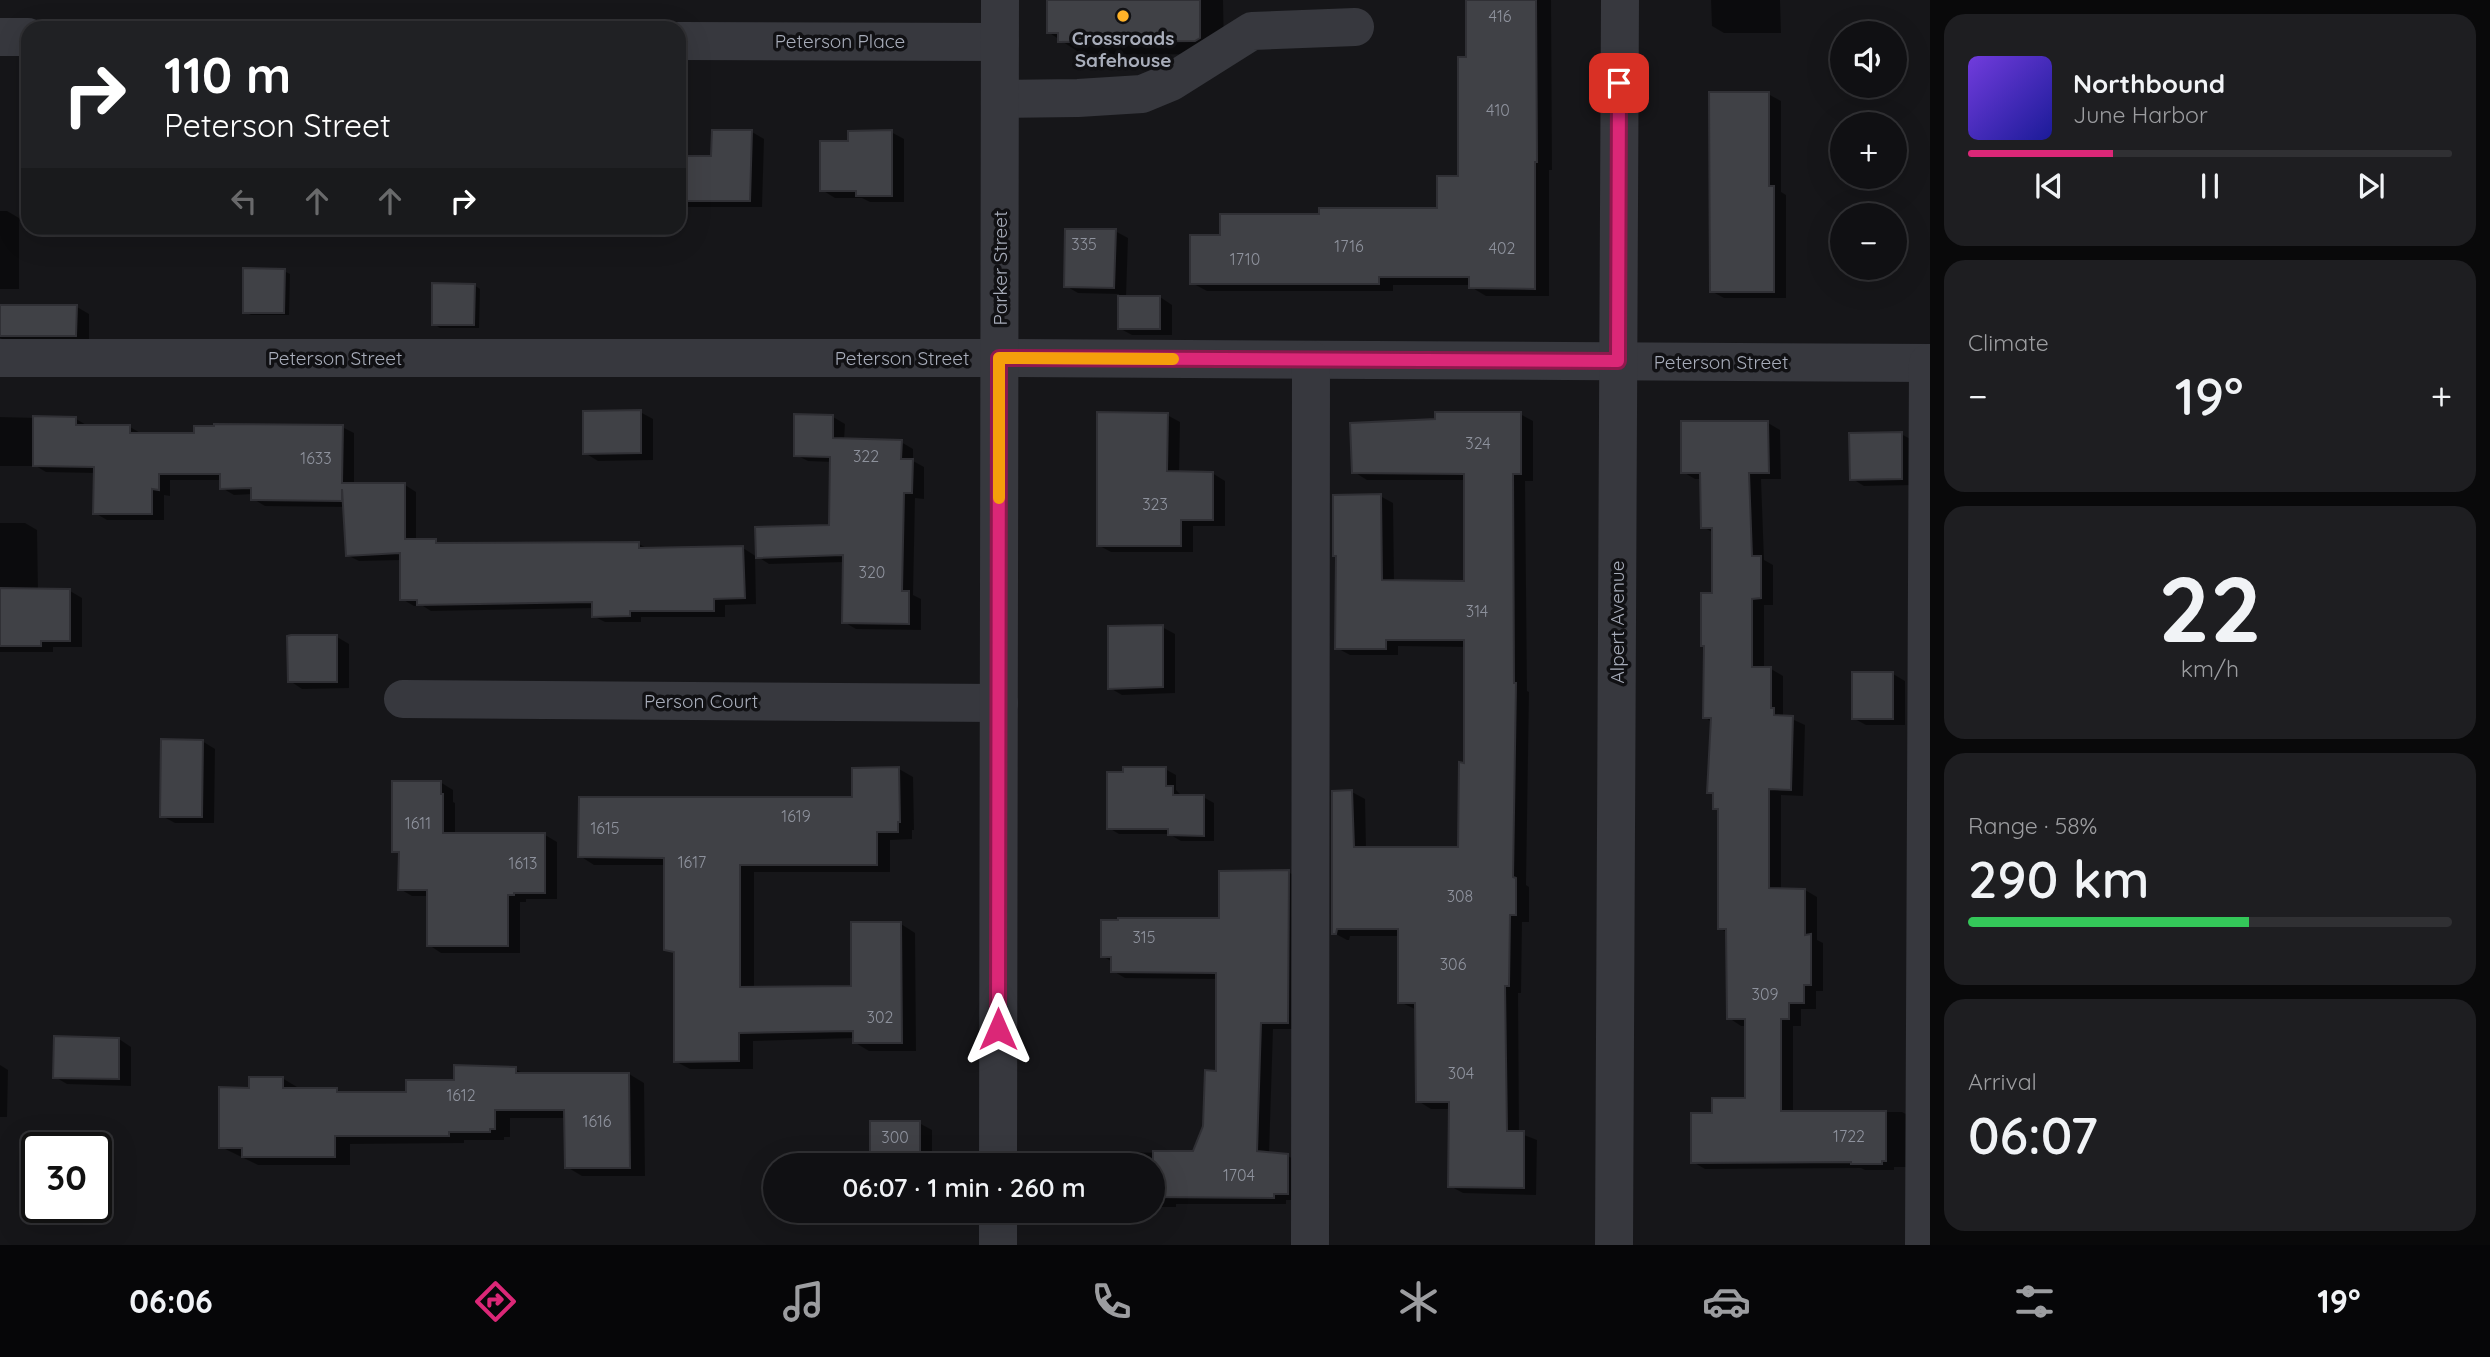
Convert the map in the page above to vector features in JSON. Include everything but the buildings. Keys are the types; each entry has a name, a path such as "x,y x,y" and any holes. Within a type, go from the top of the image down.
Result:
{"street":[{"name":"Parker Street","path":"998,1153 1000,0"},
{"name":"Alpert Avenue","path":"1614,1245 1620,0"},
{"path":"1000,99 1142,94 1171,82 1252,31 1355,27"},
{"path":"0,37 21,37"},
{"name":"Peterson Place","path":"686,41 1000,42"},
{"name":"Peterson Street","path":"0,358 999,358 1929,363"},
{"path":"1310,1245 1311,360"},
{"path":"1924,1245 1929,363"},
{"name":"Person Court","path":"403,699 999,703"},
{"path":"998,1223 998,1245"}],"slow traffic":[{"path":"999,498 999,358 1173,359"}],"place":[{"name":"Crossroads Safehouse","path":"1123,16"}],"route":[{"path":"998,1029 999,358 1618,361 1619,83"}]}
